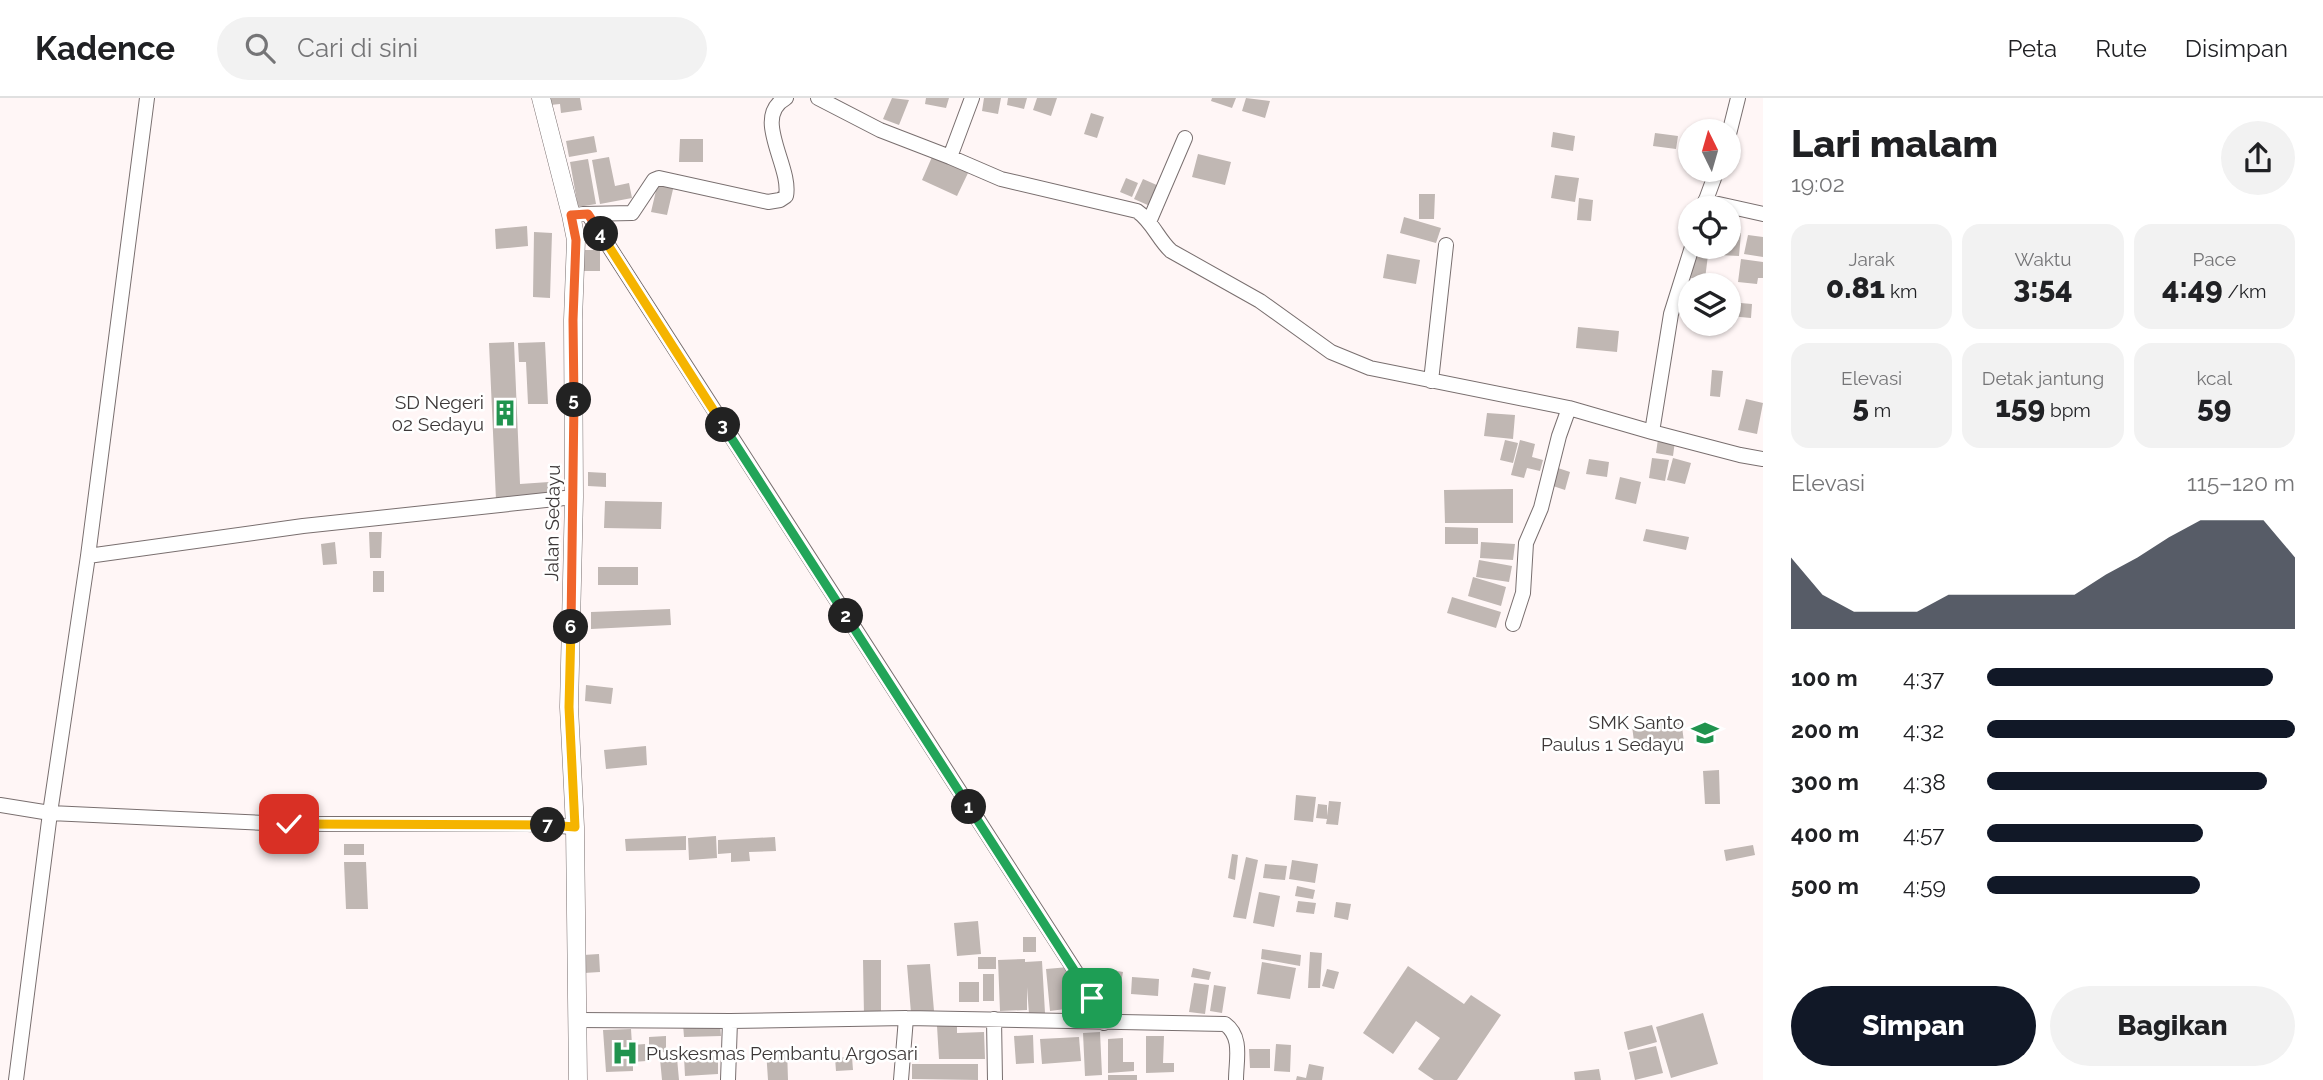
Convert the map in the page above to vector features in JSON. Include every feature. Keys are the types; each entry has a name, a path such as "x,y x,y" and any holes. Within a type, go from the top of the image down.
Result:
{"street":[{"path":"16,1080 147,98"},
{"name":"Jalan Sedayu","path":"541,98 580,214 576,240 573,320 574,497 569,707 575,827 578,1080"},
{"path":"580,214 632,213 656,179 674,180 768,202 780,200 786,196 788,181 771,127 775,108 786,98"},
{"path":"818,98 880,130 1001,179 1137,211 1171,251 1260,301 1331,352 1370,368 1569,408 1740,456 1763,459"},
{"path":"950,157 972,98"},
{"path":"1733,119 1738,98"},
{"path":"1149,222 1185,138"},
{"path":"1741,211 1763,214"},
{"path":"580,214 1092,998 1104,1023"},
{"path":"1431,381 1446,245"},
{"path":"1652,432 1671,314 1688,259"},
{"path":"1513,624 1523,593 1526,543 1541,508 1569,408"},
{"path":"88,556 303,526 574,497"},
{"path":"0,805 50,813 302,824 528,824 575,827"},
{"path":"578,1020 906,1018 1225,1024 1233,1030 1237,1038 1236,1080"},
{"path":"901,1080 906,1018"},
{"path":"994,1019 995,1080"},
{"path":"728,1080 730,1021"}],"building":[{"path":"549,98 580,98 582,110 561,113 560,104 550,105"},
{"path":"892,98 909,100 899,125 883,119"},
{"path":"926,98 949,98 946,108 925,104"},
{"path":"984,98 1001,98 998,114 982,111"},
{"path":"1008,98 1027,98 1024,109 1007,105"},
{"path":"1037,98 1057,98 1051,116 1033,110"},
{"path":"1212,98 1236,98 1232,108 1211,101"},
{"path":"1246,98 1270,101 1265,118 1242,111"},
{"path":"1091,113 1104,117 1097,138 1084,134"},
{"path":"1553,132 1575,136 1573,151 1551,147"},
{"path":"1655,133 1678,136 1676,149 1653,146"},
{"path":"594,136 597,152 569,157 566,141"},
{"path":"680,139 703,139 703,162 679,162"},
{"path":"1198,154 1231,162 1225,185 1192,177"},
{"path":"609,157 615,186 629,183 632,198 600,204 592,160"},
{"path":"932,157 968,173 957,196 922,180"},
{"path":"588,159 596,204 578,207 570,162"},
{"path":"1555,175 1579,178 1575,202 1551,198"},
{"path":"1126,178 1138,183 1132,197 1120,192"},
{"path":"1143,179 1159,186 1150,206 1134,199"},
{"path":"658,182 674,185 667,215 651,212"},
{"path":"1419,194 1435,194 1434,219 1419,219"},
{"path":"1579,198 1593,200 1591,221 1577,220"},
{"path":"1404,217 1441,228 1436,243 1400,233"},
{"path":"527,226 528,246 496,249 495,229"},
{"path":"534,232 552,233 550,298 533,297"},
{"path":"1748,235 1763,237 1763,257 1744,254"},
{"path":"583,250 600,250 600,271 583,271"},
{"path":"1387,254 1420,260 1416,284 1383,278"},
{"path":"1693,259 1708,259 1706,273 1691,273"},
{"path":"1741,259 1763,262 1763,278 1758,278 1757,284 1741,282"},
{"path":"1741,303 1752,304 1751,318 1741,317"},
{"path":"1578,327 1619,331 1617,352 1576,348"},
{"name":"SD Negeri 02 Sedayu","path":"514,342 520,484 549,482 550,497 496,500 489,343"},
{"path":"545,342 548,404 528,404 526,362 519,362 518,343"},
{"path":"1712,370 1723,371 1720,397 1710,396"},
{"path":"1746,399 1763,403 1757,434 1738,430"},
{"path":"1487,413 1515,415 1513,439 1484,436"},
{"path":"1658,439 1675,441 1673,456 1656,453"},
{"path":"1505,440 1518,443 1513,463 1500,460"},
{"path":"1520,440 1535,444 1532,457 1543,460 1540,471 1527,468 1524,478 1511,475"},
{"path":"1652,458 1669,460 1665,481 1649,478"},
{"path":"1673,458 1691,463 1685,484 1667,480"},
{"path":"1589,459 1609,462 1607,477 1586,474"},
{"path":"1555,467 1570,472 1565,490 1550,485"},
{"path":"588,472 606,473 606,487 588,486"},
{"path":"1620,477 1641,482 1636,504 1615,499"},
{"path":"1513,489 1513,523 1445,523 1444,490"},
{"path":"605,501 662,502 661,529 604,528"},
{"path":"1445,527 1478,528 1478,544 1445,544"},
{"path":"1646,529 1689,537 1686,550 1643,541"},
{"path":"369,532 382,532 381,558 370,558"},
{"path":"335,542 337,564 323,565 321,544"},
{"path":"1481,542 1515,544 1513,560 1480,558"},
{"path":"1479,560 1512,566 1509,582 1476,577"},
{"path":"598,567 638,567 638,585 598,585"},
{"path":"373,571 384,571 384,592 373,592"},
{"path":"1473,577 1506,587 1501,606 1468,596"},
{"path":"1452,597 1501,612 1496,628 1447,613"},
{"path":"670,609 671,625 591,629 591,612"},
{"path":"586,685 613,688 611,704 585,701"},
{"path":"1681,719 1684,742 1635,749 1632,726"},
{"path":"646,746 647,765 606,769 604,750"},
{"path":"1719,770 1720,804 1705,804 1703,771"},
{"path":"1296,795 1316,797 1313,822 1294,820"},
{"path":"1329,801 1341,802 1338,825 1326,824 1327,819 1316,818 1318,804 1327,805 1327,816"},
{"path":"686,836 686,850 626,851 625,839"},
{"path":"716,836 717,858 689,860 688,838"},
{"path":"775,837 776,851 749,852 750,861 731,862 731,853 718,854 718,840"},
{"path":"344,844 364,844 364,855 344,855"},
{"path":"1753,845 1755,855 1726,861 1724,850"},
{"path":"1232,854 1238,855 1235,880 1228,878"},
{"path":"1246,857 1258,860 1246,919 1233,917"},
{"path":"1292,860 1318,864 1315,883 1289,879"},
{"path":"344,862 366,862 368,909 346,909"},
{"path":"1265,864 1287,866 1285,880 1263,878"},
{"path":"1297,886 1315,890 1313,899 1295,896"},
{"path":"1259,892 1280,896 1274,927 1253,923"},
{"path":"1298,901 1316,903 1314,914 1296,912"},
{"path":"1336,902 1351,904 1348,920 1334,917"},
{"path":"978,921 981,954 957,956 954,923"},
{"path":"1023,937 1036,937 1036,952 1023,952"},
{"path":"1262,949 1301,955 1300,966 1261,959"},
{"path":"1310,952 1322,953 1320,988 1308,988"},
{"path":"599,954 600,972 584,973 583,955"},
{"path":"978,957 996,957 996,969 978,969"},
{"path":"1025,959 1025,962 1042,961 1045,1013 1029,1014 1027,987 1027,1010 1000,1011 998,960"},
{"path":"863,960 881,960 881,1016 864,1016"},
{"path":"1262,962 1296,968 1290,999 1257,994"},
{"path":"930,964 934,1011 911,1013 907,965"},
{"path":"1408,966 1464,1004 1471,995 1501,1015 1457,1080 1434,1080 1418,1069 1440,1038 1416,1021 1393,1054 1363,1033"},
{"path":"1069,967 1073,1008 1050,1011 1046,969"},
{"path":"1193,968 1211,972 1209,980 1191,977"},
{"path":"1107,969 1123,972 1121,983 1105,980"},
{"path":"1327,969 1339,972 1334,989 1322,986"},
{"path":"983,974 994,974 994,1001 983,1001"},
{"path":"1132,977 1159,979 1158,996 1131,994"},
{"path":"959,982 979,982 979,1002 959,1002"},
{"path":"1194,983 1209,985 1205,1014 1189,1012"},
{"path":"1214,985 1226,987 1222,1013 1210,1011"},
{"path":"1703,1013 1718,1064 1671,1078 1656,1027"},
{"path":"720,1023 721,1036 684,1037 683,1024"},
{"path":"957,1025 957,1033 984,1032 985,1059 939,1059 937,1026"},
{"path":"1652,1025 1657,1042 1628,1050 1624,1032"},
{"name":"Puskesmas Pembantu Argosari","path":"631,1029 632,1045 645,1044 646,1061 633,1062 633,1071 606,1072 603,1030"},
{"path":"1100,1032 1102,1075 1085,1076 1083,1033"},
{"path":"1033,1035 1034,1063 1016,1064 1014,1036"},
{"path":"666,1036 666,1052 649,1053 649,1037"},
{"path":"1146,1036 1164,1036 1163,1063 1174,1063 1174,1072 1146,1073"},
{"path":"1079,1037 1081,1061 1042,1064 1040,1039"},
{"path":"1123,1038 1123,1062 1134,1062 1134,1071 1108,1073 1108,1039"},
{"path":"1276,1044 1291,1045 1290,1072 1274,1071"},
{"path":"1656,1046 1663,1073 1635,1080 1629,1052"},
{"path":"787,1049 788,1080 768,1080 766,1050"},
{"path":"1249,1049 1270,1049 1270,1068 1250,1068"},
{"path":"718,1056 718,1074 685,1076 684,1057"},
{"path":"852,1057 853,1070 836,1071 835,1058"},
{"path":"677,1058 679,1080 662,1080 660,1059"},
{"path":"912,1064 978,1064 978,1080 912,1079"},
{"path":"1309,1064 1324,1067 1322,1080 1296,1080 1297,1076 1306,1078"},
{"path":"1599,1069 1601,1080 1575,1080 1574,1072"},
{"path":"1108,1075 1137,1075 1137,1080 1108,1080"}],"place":[{"name":"SD Negeri 02 Sedayu","path":"505,413"},
{"name":"SMK Santo Paulus 1 Sedayu","path":"1705,733"},
{"name":"Puskesmas Pembantu Argosari","path":"625,1053"}],"route":[{"path":"289,824 528,824 575,827 569,707 576,240 571,215 588,214 1092,998"}]}
